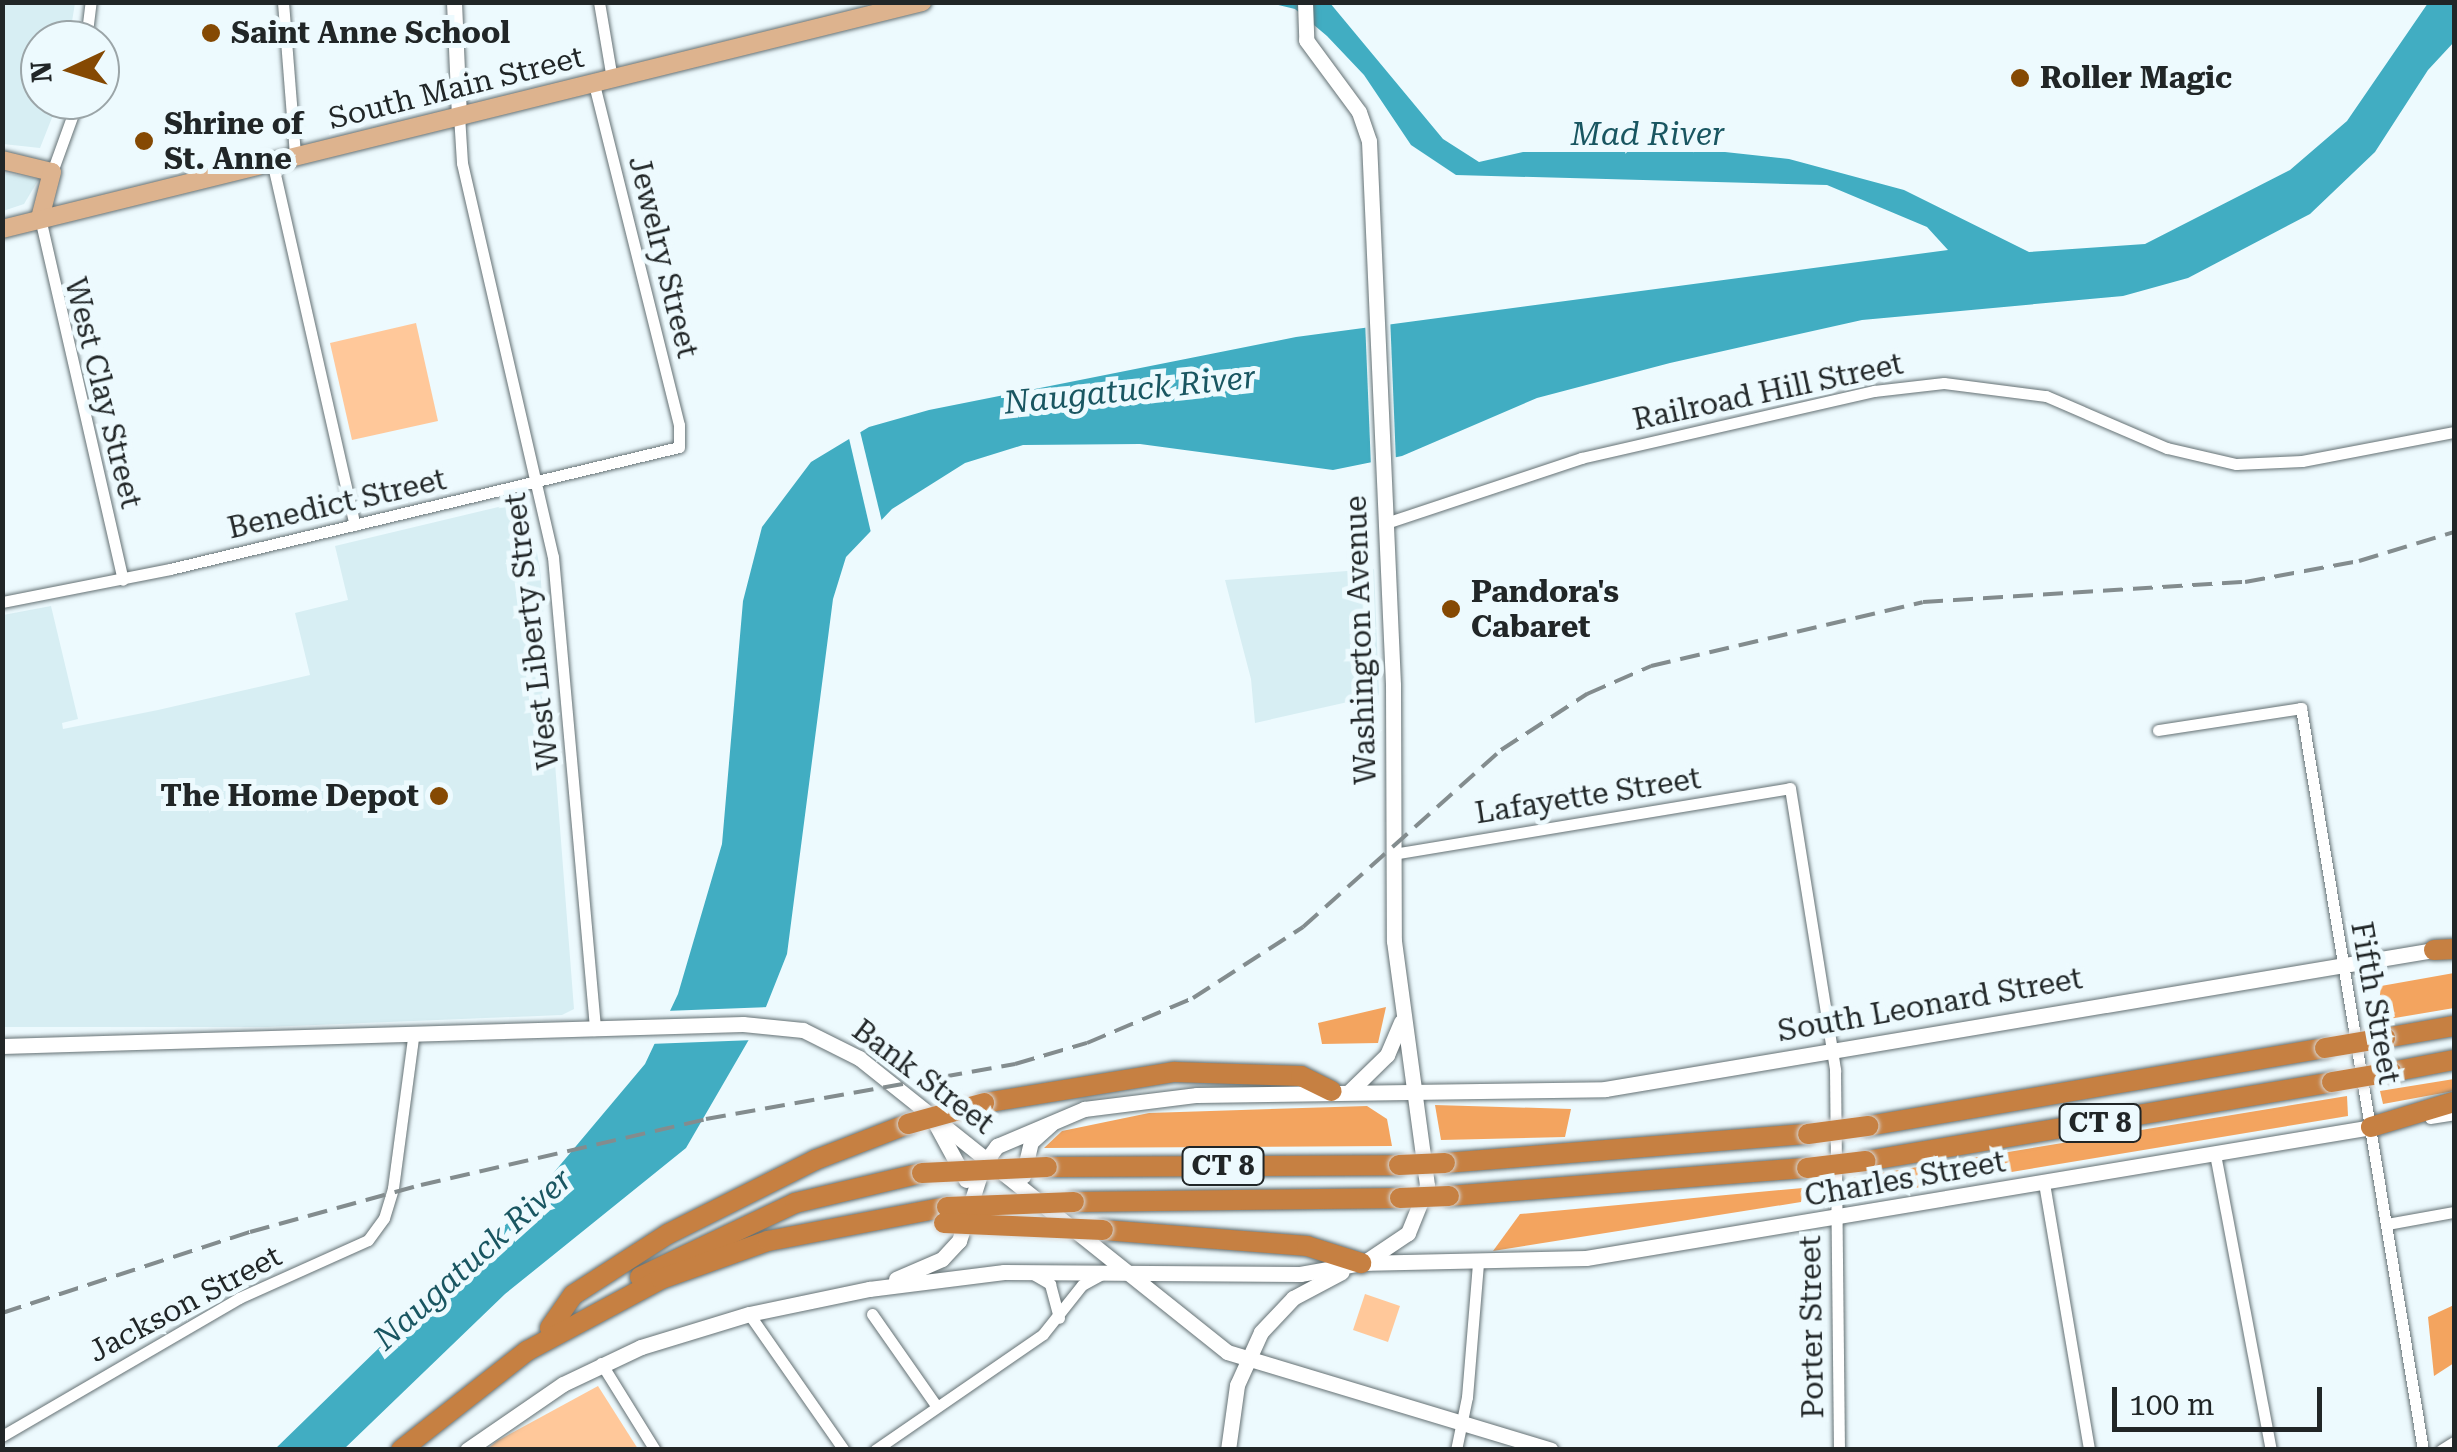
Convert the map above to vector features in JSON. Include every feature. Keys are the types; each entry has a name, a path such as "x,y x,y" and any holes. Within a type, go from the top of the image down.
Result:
{"highway":[{"name":"CT 8","path":"397,1450 550,1328 732,1228 795,1203 922,1173 1047,1167 1445,1163 1808,1134 2454,1026"},
{"name":"CT 8","path":"397,1450 528,1352 661,1279 802,1233 1074,1202 1449,1196 1807,1168 2454,1060"},
{"path":"550,1328 573,1295 668,1234 815,1160 908,1124 984,1103 1174,1072 1300,1076 1341,1091"},
{"path":"2371,1127 2454,1102"},
{"path":"946,1215 1307,1246 1361,1263"}],"main road":[{"path":"454,2 460,115"},
{"name":"South Main Street","path":"2,228 922,2"},
{"name":"Washington Avenue","path":"1246,1361 1283,1306 1403,1238 1424,1203 1402,1008 1393,854 1385,488 1367,132 1309,45 1305,2"},
{"path":"2,160 52,172 40,218"},
{"name":"South Leonard Street","path":"986,1159 1004,1140 1072,1112 1164,1096 1341,1091 1577,1092 2448,948"},
{"path":"1341,1091 1387,1055 1402,1008"},
{"name":"Bank Street","path":"4,1052 765,1024 832,1042 986,1159 1113,1272 1246,1361 1551,1450"},
{"path":"926,1110 960,1166 973,1207"},
{"path":"1032,1197 1025,1154 1042,1131 1072,1112"},
{"name":"Charles Street","path":"1361,1263 1478,1263 1620,1254 2371,1127"},
{"path":"868,1289 942,1259 959,1241 986,1159"},
{"path":"466,1450 601,1364 749,1314 868,1289 1026,1272 1300,1274 1361,1263"},
{"path":"1225,1447 1246,1361"}],"street":[{"path":"283,2 295,155"},
{"name":"Jewelry Street","path":"599,2 603,81 681,444"},
{"name":"West Liberty Street","path":"460,115 462,163 540,482 562,622 595,1030"},
{"path":"52,172 71,120"},
{"path":"272,161 355,525"},
{"name":"West Clay Street","path":"40,218 123,580"},
{"name":"Railroad Hill Street","path":"1386,524 1581,458 1874,392 1944,384 2046,396 2166,448 2236,464 2302,462 2454,432"},
{"name":"Benedict Street","path":"2,602 123,580 540,482 681,444"},
{"name":"Fifth Street","path":"2158,730 2300,708 2423,1450"},
{"name":"Lafayette Street","path":"1393,854 1790,788"},
{"name":"Porter Street","path":"1790,788 1833,1050 1839,1450"},
{"name":"Jackson Street","path":"2,1436 238,1298 368,1240 384,1218 393,1188 413,1038"},
{"name":"Charles Street","path":"2371,1127 2454,1114"},
{"path":"2215,1154 2271,1450"},
{"path":"2044,1183 2090,1450"},
{"path":"2387,1224 2454,1212"},
{"path":"1456,1450 1478,1263"},
{"path":"1026,1272 1050,1284 1059,1318"},
{"path":"874,1450 1059,1318 1082,1286 1113,1272"},
{"path":"749,1314 844,1450"},
{"path":"872,1314 936,1407"},
{"path":"601,1364 655,1450"},
{"path":"2441,1450 2454,1442"}],"shaded area":[{"path":"2,3 75,3 72,20 20,20 20,120 51,120 40,148 3,144"},
{"path":"3,173 39,179 24,204 3,211"},
{"path":"416,323 438,421 352,440 330,343"},
{"path":"515,503 529,510 540,569 574,1009 562,1015 267,1027 3,1027 3,615 51,606 78,719 62,723 63,729 158,710 310,675 295,613 348,600 335,546"},
{"path":"1374,569 1379,695 1255,723 1251,679 1225,580"},
{"path":"2454,973 2454,1008 2377,1021 2381,986"},
{"path":"1386,1007 1378,1043 1322,1044 1318,1023"},
{"path":"2454,1079 2454,1091 2383,1104 2380,1091"},
{"path":"2347,1096 2348,1116 1849,1199 1851,1178"},
{"path":"1435,1105 1571,1109 1565,1137 1441,1140"},
{"path":"1367,1106 1387,1119 1392,1146 1044,1148 1062,1131 1149,1113"},
{"path":"1803,1188 1801,1202 1493,1251 1520,1214"},
{"path":"1365,1294 1400,1306 1388,1342 1353,1330"},
{"path":"2454,1305 2454,1363 2434,1376 2428,1317"},
{"path":"598,1386 638,1449 487,1449 497,1441"}],"water":[{"name":"Naugatuck River","path":"1270,3 1330,3 1443,139 1479,162 1523,152 1725,152 1789,159 1904,190 2029,252 2145,244 2290,170 2347,121 2428,3 2454,3 2454,42 2428,70 2375,152 2310,214 2188,278 2123,296 1862,320 1670,363 1537,398 1402,456 1333,470 1140,444 1023,445 965,463 892,509 846,557 833,599 787,954 762,1017 686,1148 505,1294 344,1449 274,1450 529,1202 645,1064 678,994 722,844 743,601 762,527 811,462 869,427 929,410 1296,337 1948,250 1927,227 1827,185 1456,175 1411,145 1364,75 1327,36 1295,9"}],"pier":[{"path":"1390,315 1396,462 1371,467 1365,320"},
{"path":"859,427 883,526 872,537 848,434"},
{"path":"772,1007 755,1040 649,1044 665,1011"}],"railway":[{"path":"2,1313 250,1232 421,1185 706,1119 1015,1064 1087,1043 1193,998 1303,927 1501,750 1587,694 1651,666 1923,602 2245,582 2359,561 2454,532"}],"place":[{"name":"Saint Anne School","path":"211,33"},
{"name":"Roller Magic","path":"2020,78"},
{"name":"Shrine of St. Anne","path":"144,141"},
{"name":"Pandora's Cabaret","path":"1451,609"},
{"name":"The Home Depot","path":"439,796"}],"water label":[{"name":"Mad River","path":"1648,134"}]}
